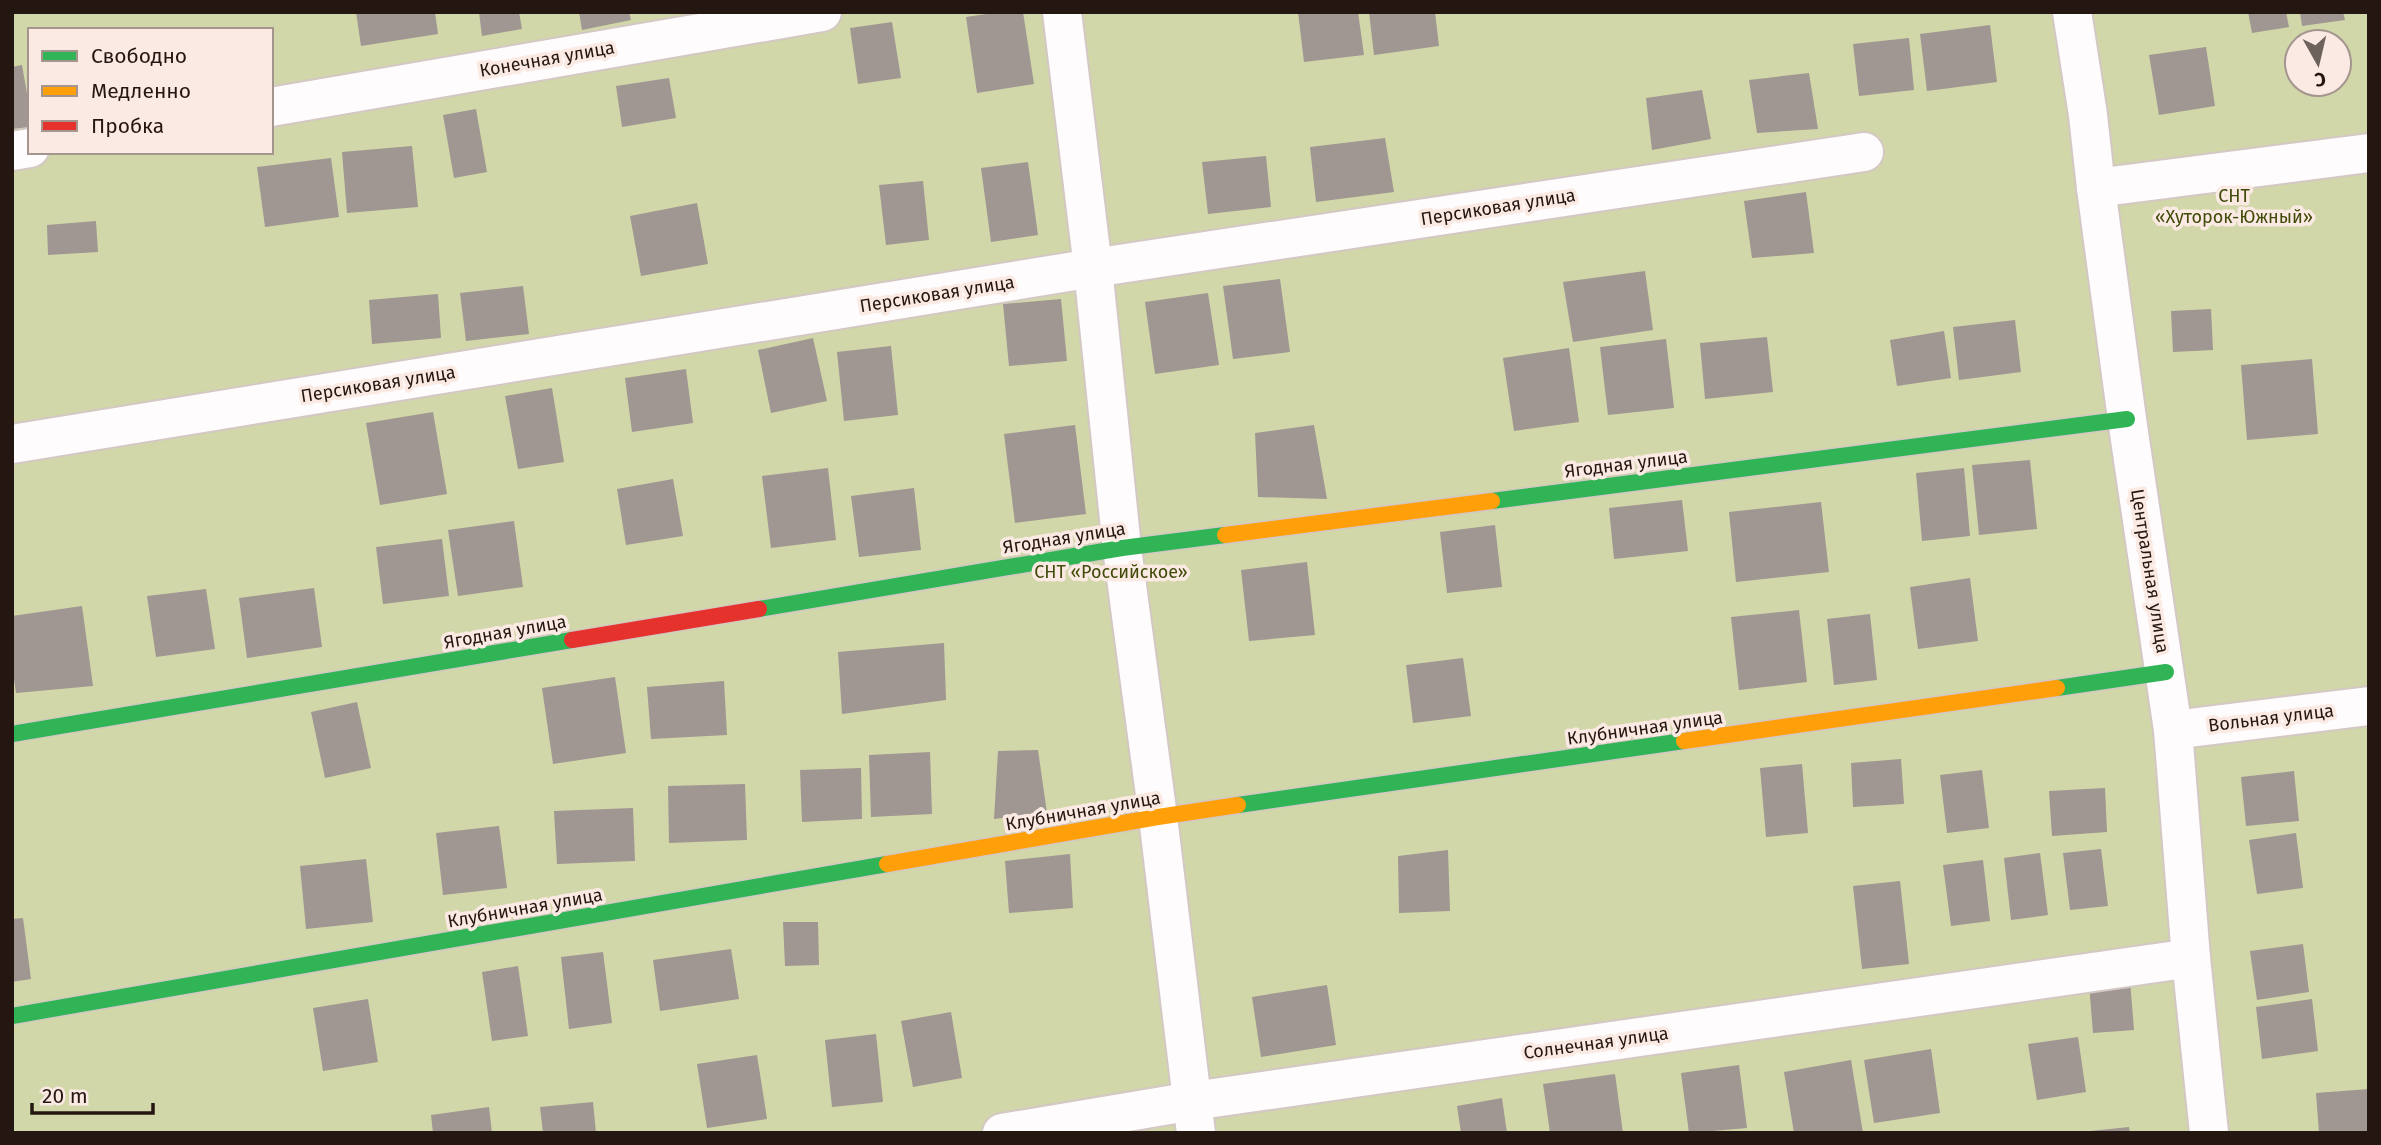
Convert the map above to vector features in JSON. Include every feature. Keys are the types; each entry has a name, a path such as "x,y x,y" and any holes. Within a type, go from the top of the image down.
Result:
{"street":[{"name":"Конечная улица","path":"273,107 822,12"},
{"path":"1062,12 1093,268 1122,548 1195,1117"},
{"name":"Центральная улица","path":"2072,12 2127,419 2166,672 2209,1133"},
{"name":"Персиковая улица","path":"12,444 1093,268 1864,152"},
{"path":"2096,188 2369,153"},
{"name":"Ягодная улица","path":"12,734 1122,548 2127,419"},
{"name":"Клубничная улица","path":"12,1016 1158,817 2166,672"},
{"name":"Вольная улица","path":"2173,730 2369,706"},
{"name":"Солнечная улица","path":"1002,1133 1195,1117 2191,958"}],"green space":[{"name":"СНТ «Российское»","path":"12,12 2369,12 2369,1133 12,1133"}],"building":[{"path":"356,12 435,12 438,34 361,46"},
{"path":"479,12 519,12 522,29 482,36"},
{"path":"579,12 629,12 631,20 582,30"},
{"path":"1023,12 1034,84 977,93 966,17"},
{"path":"1298,12 1358,12 1364,55 1304,62"},
{"path":"1369,12 1435,12 1439,46 1374,55"},
{"path":"2248,12 2286,12 2289,27 2252,33"},
{"path":"2300,12 2343,12 2345,20 2302,26"},
{"path":"892,22 901,78 858,84 850,28"},
{"path":"1990,25 1997,82 1927,91 1920,34"},
{"path":"1909,38 1914,90 1859,96 1853,44"},
{"path":"2206,47 2215,106 2159,115 2149,55"},
{"path":"22,65 28,100 28,127 12,129 12,67"},
{"path":"1809,73 1818,129 1757,133 1749,80"},
{"path":"669,78 676,118 622,127 616,86"},
{"path":"1702,90 1711,139 1652,150 1646,98"},
{"path":"476,109 487,172 454,178 443,115"},
{"path":"1385,138 1394,192 1316,202 1310,147"},
{"path":"412,146 418,207 347,213 342,152"},
{"path":"1266,156 1271,207 1208,214 1202,162"},
{"path":"331,158 339,217 265,227 257,167"},
{"path":"1028,162 1038,235 991,242 981,168"},
{"path":"923,181 929,240 886,245 879,185"},
{"path":"1806,192 1814,253 1752,258 1744,201"},
{"path":"697,203 708,264 641,276 630,216"},
{"path":"96,221 98,252 48,255 47,225"},
{"path":"1645,271 1653,330 1573,342 1563,282"},
{"path":"1280,279 1290,352 1233,359 1223,286"},
{"path":"523,286 529,334 466,341 460,293"},
{"path":"1208,293 1219,365 1155,374 1145,302"},
{"path":"438,294 441,338 372,344 369,300"},
{"path":"1061,299 1067,361 1009,366 1003,304"},
{"path":"2211,309 2213,350 2173,352 2171,311"},
{"path":"2015,320 2021,372 1959,380 1953,327"},
{"path":"1944,331 1951,378 1897,386 1890,340"},
{"path":"1767,337 1773,392 1705,399 1700,343"},
{"path":"813,338 827,401 771,413 758,350"},
{"path":"1666,339 1674,408 1608,415 1600,347"},
{"path":"891,346 898,415 844,421 837,352"},
{"path":"1569,348 1579,422 1514,431 1503,358"},
{"path":"2312,359 2318,434 2247,440 2241,365"},
{"path":"686,369 693,423 632,432 625,378"},
{"path":"552,388 564,462 518,469 505,396"},
{"path":"433,412 447,494 380,505 366,423"},
{"path":"1075,425 1086,514 1015,523 1004,434"},
{"path":"1314,425 1327,499 1258,497 1255,433"},
{"path":"2030,460 2037,529 1979,535 1972,465"},
{"path":"828,468 836,540 771,548 762,476"},
{"path":"1964,468 1970,536 1922,541 1916,473"},
{"path":"673,479 683,536 626,545 617,489"},
{"path":"914,488 921,550 859,557 851,496"},
{"path":"1682,500 1688,551 1614,559 1609,508"},
{"path":"1821,502 1829,572 1736,582 1729,512"},
{"path":"514,521 523,587 458,596 448,530"},
{"path":"1495,525 1502,587 1447,593 1440,532"},
{"path":"442,539 449,596 383,604 376,547"},
{"path":"1307,562 1315,635 1249,641 1241,570"},
{"path":"1970,578 1978,641 1918,649 1910,587"},
{"path":"314,588 322,647 247,658 239,598"},
{"path":"206,589 215,649 156,657 147,596"},
{"path":"82,606 93,686 16,693 12,665 12,616"},
{"path":"1799,610 1807,682 1739,690 1731,617"},
{"path":"1870,614 1877,680 1834,685 1827,619"},
{"path":"944,643 946,700 842,714 838,652"},
{"path":"1463,658 1471,716 1413,723 1406,665"},
{"path":"615,677 626,753 553,764 542,688"},
{"path":"724,681 727,735 651,739 647,687"},
{"path":"357,702 371,768 325,778 311,712"},
{"path":"1038,750 1047,813 994,819 998,751"},
{"path":"930,752 932,814 871,817 869,755"},
{"path":"1901,759 1904,804 1853,807 1851,763"},
{"path":"1802,764 1808,833 1766,837 1760,768"},
{"path":"861,768 862,819 802,822 800,770"},
{"path":"1982,770 1989,828 1947,833 1940,775"},
{"path":"2294,771 2299,821 2246,826 2241,777"},
{"path":"745,784 747,840 669,843 668,786"},
{"path":"2105,788 2107,832 2052,836 2049,791"},
{"path":"633,808 635,861 557,864 554,811"},
{"path":"499,826 507,888 443,895 436,833"},
{"path":"2296,833 2303,888 2257,894 2249,840"},
{"path":"2101,849 2108,906 2070,910 2063,853"},
{"path":"1448,850 1450,911 1399,913 1398,856"},
{"path":"2040,853 2048,915 2011,920 2004,858"},
{"path":"1070,854 1073,908 1009,913 1005,861"},
{"path":"366,859 373,922 306,929 300,866"},
{"path":"1983,860 1990,921 1951,926 1943,865"},
{"path":"1900,881 1909,964 1862,969 1853,886"},
{"path":"23,918 31,979 12,982 12,919"},
{"path":"783,922 818,922 819,965 785,966"},
{"path":"2303,944 2309,992 2257,1000 2250,951"},
{"path":"731,949 739,999 660,1011 653,960"},
{"path":"603,952 612,1023 569,1029 561,957"},
{"path":"518,966 528,1036 492,1041 482,972"},
{"path":"2130,980 2134,1030 2093,1033 2089,984"},
{"path":"1327,985 1336,1045 1261,1057 1252,997"},
{"path":"368,999 378,1062 323,1071 313,1008"},
{"path":"2312,999 2318,1051 2262,1059 2256,1007"},
{"path":"951,1012 962,1078 913,1087 901,1021"},
{"path":"876,1034 883,1102 832,1107 825,1040"},
{"path":"2078,1037 2086,1092 2037,1100 2028,1044"},
{"path":"1931,1049 1940,1113 1874,1123 1864,1060"},
{"path":"757,1055 767,1119 707,1128 697,1064"},
{"path":"1851,1060 1863,1133 1794,1133 1784,1072"},
{"path":"1739,1065 1747,1128 1689,1133 1681,1073"},
{"path":"1615,1074 1623,1133 1550,1133 1543,1084"},
{"path":"2369,1089 2369,1133 2319,1133 2316,1093"},
{"path":"1502,1098 1507,1133 1461,1133 1457,1106"},
{"path":"593,1102 596,1133 543,1133 540,1107"},
{"path":"489,1107 492,1133 433,1133 431,1115"},
{"path":"2129,1127 2130,1133 2090,1131"}],"traffic: fast":[{"path":"1492,501 2127,419"},
{"path":"759,609 1122,548 1225,535"},
{"path":"12,734 572,640"},
{"path":"2057,688 2166,672"},
{"path":"1238,805 1684,741"},
{"path":"12,1016 887,864"}],"traffic: slow":[{"path":"1225,535 1492,501"},
{"path":"1684,741 2057,688"},
{"path":"887,864 1238,805"}],"traffic: jam":[{"path":"572,640 759,609"}],"park label":[{"name":"СНТ «Хуторок-Южный»","path":"2234,206"}]}
